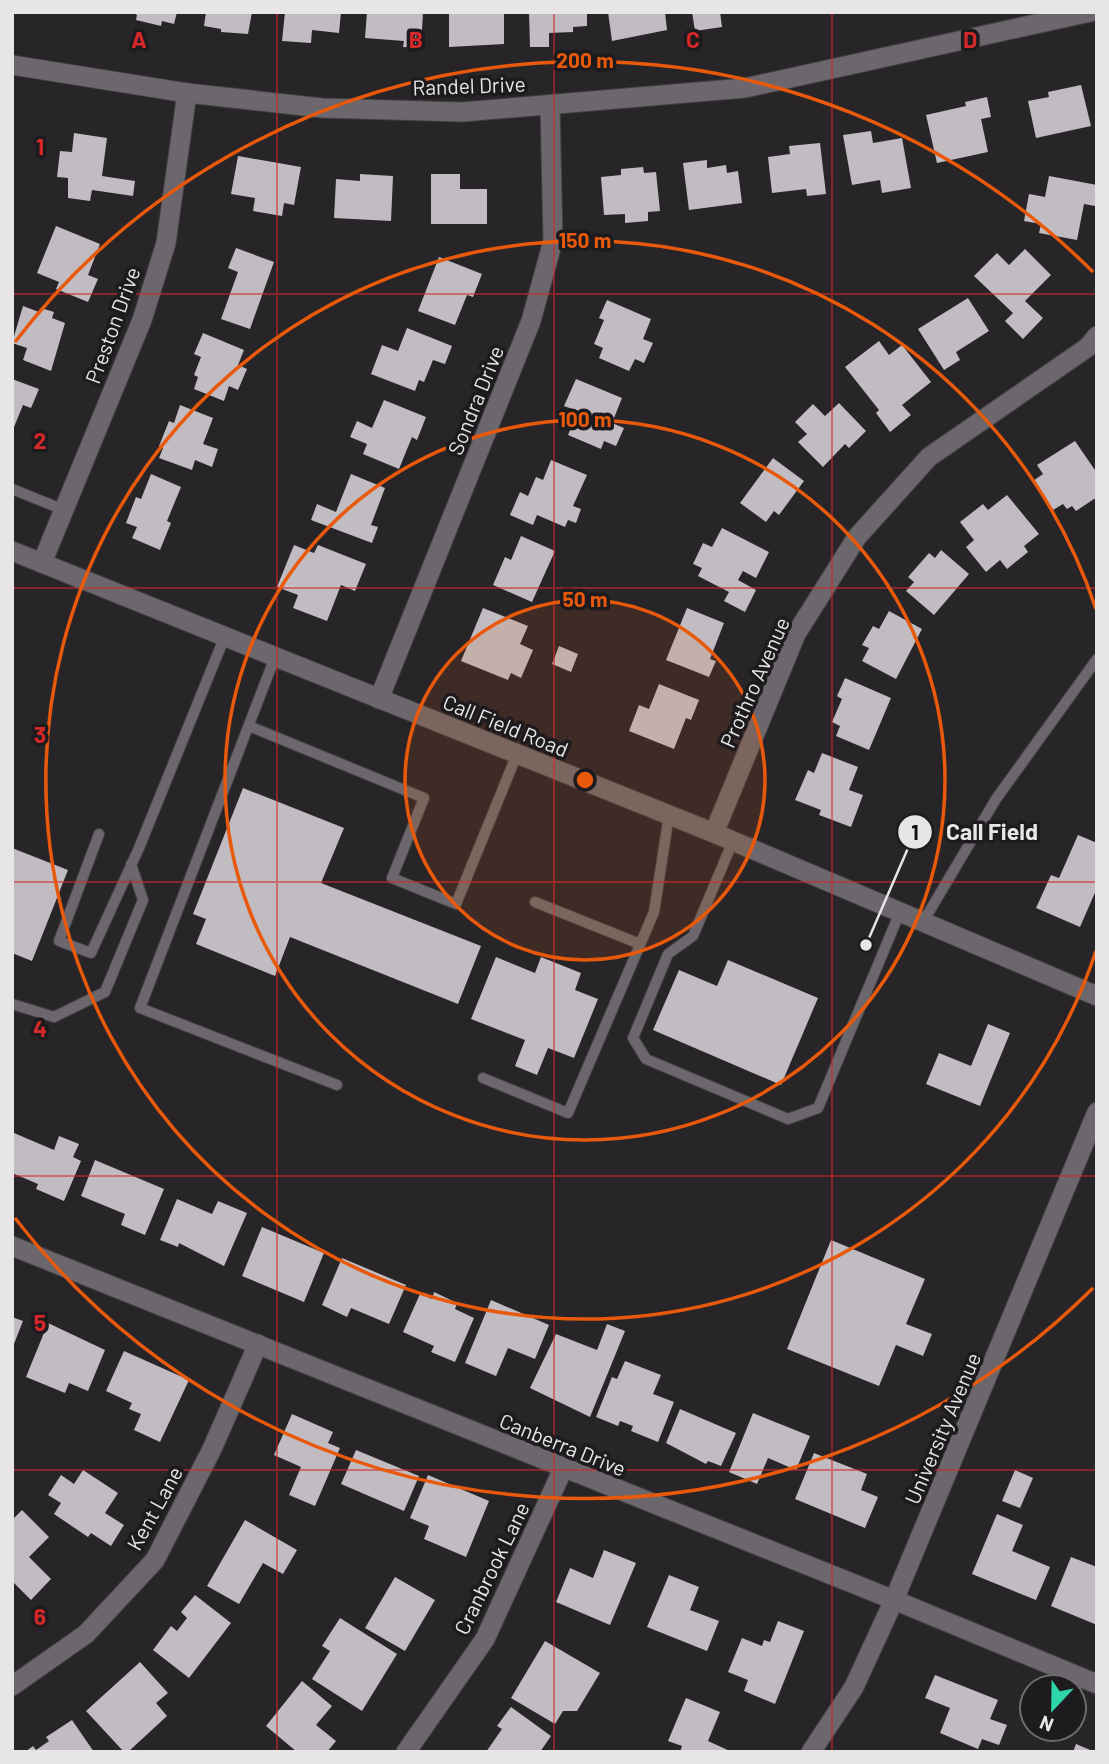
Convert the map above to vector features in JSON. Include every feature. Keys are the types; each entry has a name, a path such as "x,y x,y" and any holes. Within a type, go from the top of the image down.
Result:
{"street":[{"name":"Randel Drive","path":"12,65 187,93 334,108 462,112 745,88 1090,12"},
{"name":"Preston Drive","path":"42,563 142,320 166,243 187,93"},
{"name":"Sondra Drive","path":"379,699 531,321 553,241 550,105"},
{"name":"Prothro Avenue","path":"723,837 796,634 857,537 929,457 1088,347 1097,336"},
{"name":"Call Field Road","path":"14,557 42,563 669,815 1097,996"},
{"name":"University Avenue","path":"811,1752 853,1687 894,1600 1097,1112"},
{"name":"Canberra Drive","path":"12,1246 1097,1684"},
{"name":"Kent Lane","path":"12,1686 86,1634 155,1560 212,1449 258,1344"},
{"name":"Cranbrook Lane","path":"405,1752 485,1639 563,1469"}],"lane":[{"path":"12,489 64,510"},
{"path":"99,834 59,941 91,953 131,864 225,636"},
{"path":"275,657 139,1009 337,1085"},
{"path":"923,922 996,799 1097,659"},
{"path":"249,726 424,798 392,878 456,904 517,754"},
{"path":"483,1078 568,1113 654,912 669,815"},
{"path":"723,837 693,936 668,954 633,1038 646,1059 788,1119 818,1108 900,912"},
{"path":"12,1004 54,1017 105,992 143,901 131,864"},
{"path":"535,902 640,944"}],"building":[{"path":"132,12 177,12 174,24 162,21 161,26 136,20 137,15"},
{"path":"206,12 252,12 248,34 221,32 221,29 204,26"},
{"path":"285,12 341,12 339,33 312,30 311,43 282,41"},
{"path":"367,12 423,12 421,48 403,47 404,41 365,38"},
{"path":"449,12 504,12 504,44 449,47"},
{"path":"529,12 587,12 587,26 573,27 573,32 549,33 549,47 530,47"},
{"path":"608,12 665,12 667,30 612,41"},
{"path":"692,12 720,12 722,27 695,31"},
{"path":"1081,85 1091,126 1036,138 1028,101 1049,97 1048,92"},
{"path":"987,97 991,117 981,119 988,152 937,163 926,115 966,106 965,102"},
{"path":"871,131 873,143 902,138 911,188 882,193 880,180 852,185 843,135"},
{"path":"74,133 107,138 102,176 135,181 133,196 92,190 90,201 68,198 68,178 57,177 60,151 72,152"},
{"path":"820,143 826,194 807,196 806,189 772,193 768,157 790,154 789,146"},
{"path":"238,156 301,167 294,205 284,203 282,216 253,211 255,198 231,194"},
{"path":"707,160 707,168 726,165 727,173 738,171 742,203 689,210 683,163"},
{"path":"643,167 644,173 656,172 660,211 648,212 648,221 625,223 625,214 604,215 601,177 621,175 621,169"},
{"path":"360,174 393,176 391,221 334,218 336,179 360,181"},
{"path":"431,174 460,174 460,189 487,189 487,224 431,224"},
{"path":"1049,176 1097,185 1095,206 1084,204 1077,240 1039,233 1041,224 1024,221 1029,194 1045,197"},
{"path":"56,226 100,244 88,275 98,279 88,302 56,289 59,282 37,273"},
{"path":"236,248 274,262 250,329 221,319 238,272 228,268"},
{"path":"1025,249 1051,275 1025,301 1043,318 1023,339 1005,321 1013,313 974,276 997,253 1009,265"},
{"path":"439,257 482,274 473,297 467,295 455,325 418,311"},
{"path":"968,298 989,331 956,352 960,360 944,370 918,329"},
{"path":"607,300 651,319 643,339 653,343 644,363 635,359 629,371 599,358 603,348 594,344 604,320 599,318"},
{"path":"23,306 39,312 41,308 54,312 52,318 65,323 51,371 23,360 27,348 12,343"},
{"path":"407,328 452,346 445,364 433,360 424,382 419,380 415,391 371,374 382,345 398,351"},
{"path":"203,333 244,350 238,365 247,369 238,390 229,386 224,401 194,389 198,377 194,375 201,357 194,354"},
{"path":"879,341 889,355 902,345 931,382 902,405 911,415 890,432 876,413 879,410 845,367"},
{"path":"12,379 39,389 31,408 23,405 12,432"},
{"path":"576,379 622,398 612,423 624,428 616,446 604,441 601,449 568,435 578,411 564,406"},
{"path":"384,400 426,417 417,440 412,437 399,469 363,454 367,444 350,437 357,421 372,428"},
{"path":"839,403 866,431 849,448 845,444 823,467 798,442 807,434 795,422 813,404 825,416"},
{"path":"180,405 213,418 203,444 218,449 212,467 195,460 192,470 159,458 163,448 159,446 169,421 174,423"},
{"path":"1075,441 1097,473 1097,497 1076,511 1072,506 1067,509 1063,504 1053,510 1033,481 1043,474 1037,465"},
{"path":"773,458 804,481 779,515 774,511 766,522 740,503"},
{"path":"551,460 587,475 573,506 581,509 576,523 568,520 565,527 537,515 533,525 510,515 520,492 528,496 536,477 543,480"},
{"path":"151,474 181,487 167,521 171,523 160,550 132,538 137,527 126,523 136,497 141,499"},
{"path":"351,474 385,488 371,525 378,527 372,543 311,520 317,504 336,512"},
{"path":"1007,495 1039,534 1024,546 1028,552 1007,569 1000,560 986,572 966,547 974,540 960,522 983,504 988,510"},
{"path":"722,528 769,552 756,578 743,571 738,580 756,590 745,612 724,601 729,592 698,576 702,568 693,564 703,543 712,547"},
{"path":"521,536 555,551 532,602 493,585 505,557 511,560"},
{"path":"294,545 314,553 318,545 366,564 355,591 341,585 327,621 293,608 298,595 277,587"},
{"path":"941,550 969,574 934,615 906,591 914,582 908,577 929,553 935,558"},
{"path":"483,608 528,626 520,644 533,650 521,678 511,673 508,680 461,661"},
{"path":"687,608 724,623 710,659 716,661 709,677 666,660"},
{"path":"889,611 922,629 896,679 862,661 869,648 862,645 873,626 879,629"},
{"path":"559,646 578,654 571,672 552,664"},
{"path":"845,678 891,698 869,750 836,736 840,726 832,722 842,699 837,696"},
{"path":"659,684 699,700 691,720 686,718 674,749 629,731 639,705 649,709"},
{"path":"822,753 858,767 849,790 863,795 851,827 819,815 821,810 795,800 808,770 814,773"},
{"path":"243,788 344,828 321,883 481,946 458,1004 290,937 275,976 196,944 206,919 193,914"},
{"path":"1078,835 1097,843 1097,888 1080,927 1036,908 1051,875 1059,878"},
{"path":"12,848 68,870 32,961 12,953"},
{"path":"496,957 535,973 541,957 581,973 575,990 598,999 574,1058 548,1048 537,1075 515,1066 525,1040 471,1019"},
{"path":"728,960 818,998 781,1085 653,1030 679,970 717,986"},
{"path":"988,1024 1010,1033 980,1106 926,1084 939,1053 971,1066"},
{"path":"14,1133 54,1150 59,1136 79,1144 73,1157 81,1161 64,1201 36,1189 38,1184 12,1173"},
{"path":"95,1160 164,1189 145,1235 121,1225 125,1214 81,1196"},
{"path":"177,1199 212,1214 218,1201 247,1213 224,1266 179,1243 178,1247 160,1240"},
{"path":"262,1227 324,1253 304,1302 242,1276"},
{"path":"831,1240 925,1279 906,1324 932,1334 923,1356 896,1345 879,1386 787,1349"},
{"path":"342,1258 406,1285 389,1324 351,1308 347,1317 322,1305"},
{"path":"434,1292 457,1303 455,1309 474,1318 455,1362 431,1352 434,1346 403,1332 420,1294 432,1299"},
{"path":"491,1300 549,1325 535,1359 508,1348 496,1376 465,1363"},
{"path":"12,1317 23,1321 12,1349"},
{"path":"48,1323 105,1350 88,1391 69,1383 65,1393 26,1377"},
{"path":"607,1324 625,1331 590,1417 530,1388 556,1334 597,1350"},
{"path":"124,1351 189,1380 160,1442 134,1430 141,1414 129,1409 132,1403 106,1391"},
{"path":"625,1361 661,1375 653,1394 674,1402 658,1442 631,1431 633,1426 620,1421 618,1426 596,1417 612,1377 617,1379"},
{"path":"680,1409 736,1433 721,1466 708,1461 706,1464 666,1443"},
{"path":"753,1413 810,1436 796,1470 768,1458 757,1484 729,1472"},
{"path":"292,1414 333,1432 328,1443 340,1448 315,1506 289,1495 301,1467 274,1455"},
{"path":"356,1450 419,1476 404,1511 341,1484"},
{"path":"814,1453 867,1474 861,1490 878,1497 865,1528 795,1499"},
{"path":"83,1470 118,1493 105,1513 124,1525 111,1546 91,1533 88,1537 54,1514 61,1503 48,1495 61,1475 74,1484"},
{"path":"1015,1470 1033,1478 1020,1508 1002,1501"},
{"path":"428,1475 489,1501 466,1557 424,1539 429,1526 410,1518"},
{"path":"22,1510 49,1537 29,1557 51,1579 31,1600 12,1581 12,1520"},
{"path":"997,1514 1023,1525 1012,1551 1050,1567 1036,1600 972,1574"},
{"path":"245,1520 297,1550 283,1574 263,1563 239,1604 207,1586"},
{"path":"604,1550 636,1563 610,1625 556,1602 570,1568 593,1578"},
{"path":"1071,1557 1097,1567 1097,1625 1051,1606"},
{"path":"669,1575 699,1587 690,1610 719,1621 707,1651 647,1627"},
{"path":"395,1577 435,1600 405,1651 365,1628"},
{"path":"195,1595 231,1623 189,1678 153,1650 171,1626 177,1631 187,1618 181,1612"},
{"path":"340,1618 397,1654 362,1711 312,1679 330,1651 322,1646"},
{"path":"778,1621 804,1631 775,1704 744,1691 748,1680 728,1672 742,1638 762,1646 764,1640 770,1642"},
{"path":"545,1641 600,1673 577,1711 563,1711 555,1724 511,1698"},
{"path":"140,1662 168,1693 156,1703 167,1716 128,1752 124,1752 86,1711"},
{"path":"935,1675 998,1700 990,1719 1007,1725 999,1745 982,1739 978,1749 940,1733 950,1708 925,1698"},
{"path":"302,1681 332,1706 316,1725 336,1741 327,1752 297,1752 266,1726"},
{"path":"686,1698 720,1712 708,1741 732,1752 680,1752 682,1746 668,1741"},
{"path":"511,1707 551,1736 540,1752 486,1752 502,1729 497,1726"},
{"path":"72,1720 94,1752 25,1752 33,1746 36,1750 49,1741 46,1737"},
{"path":"1076,1744 1095,1752 1073,1752"}],"place":[{"name":"Call Field","path":"866,945"}]}
